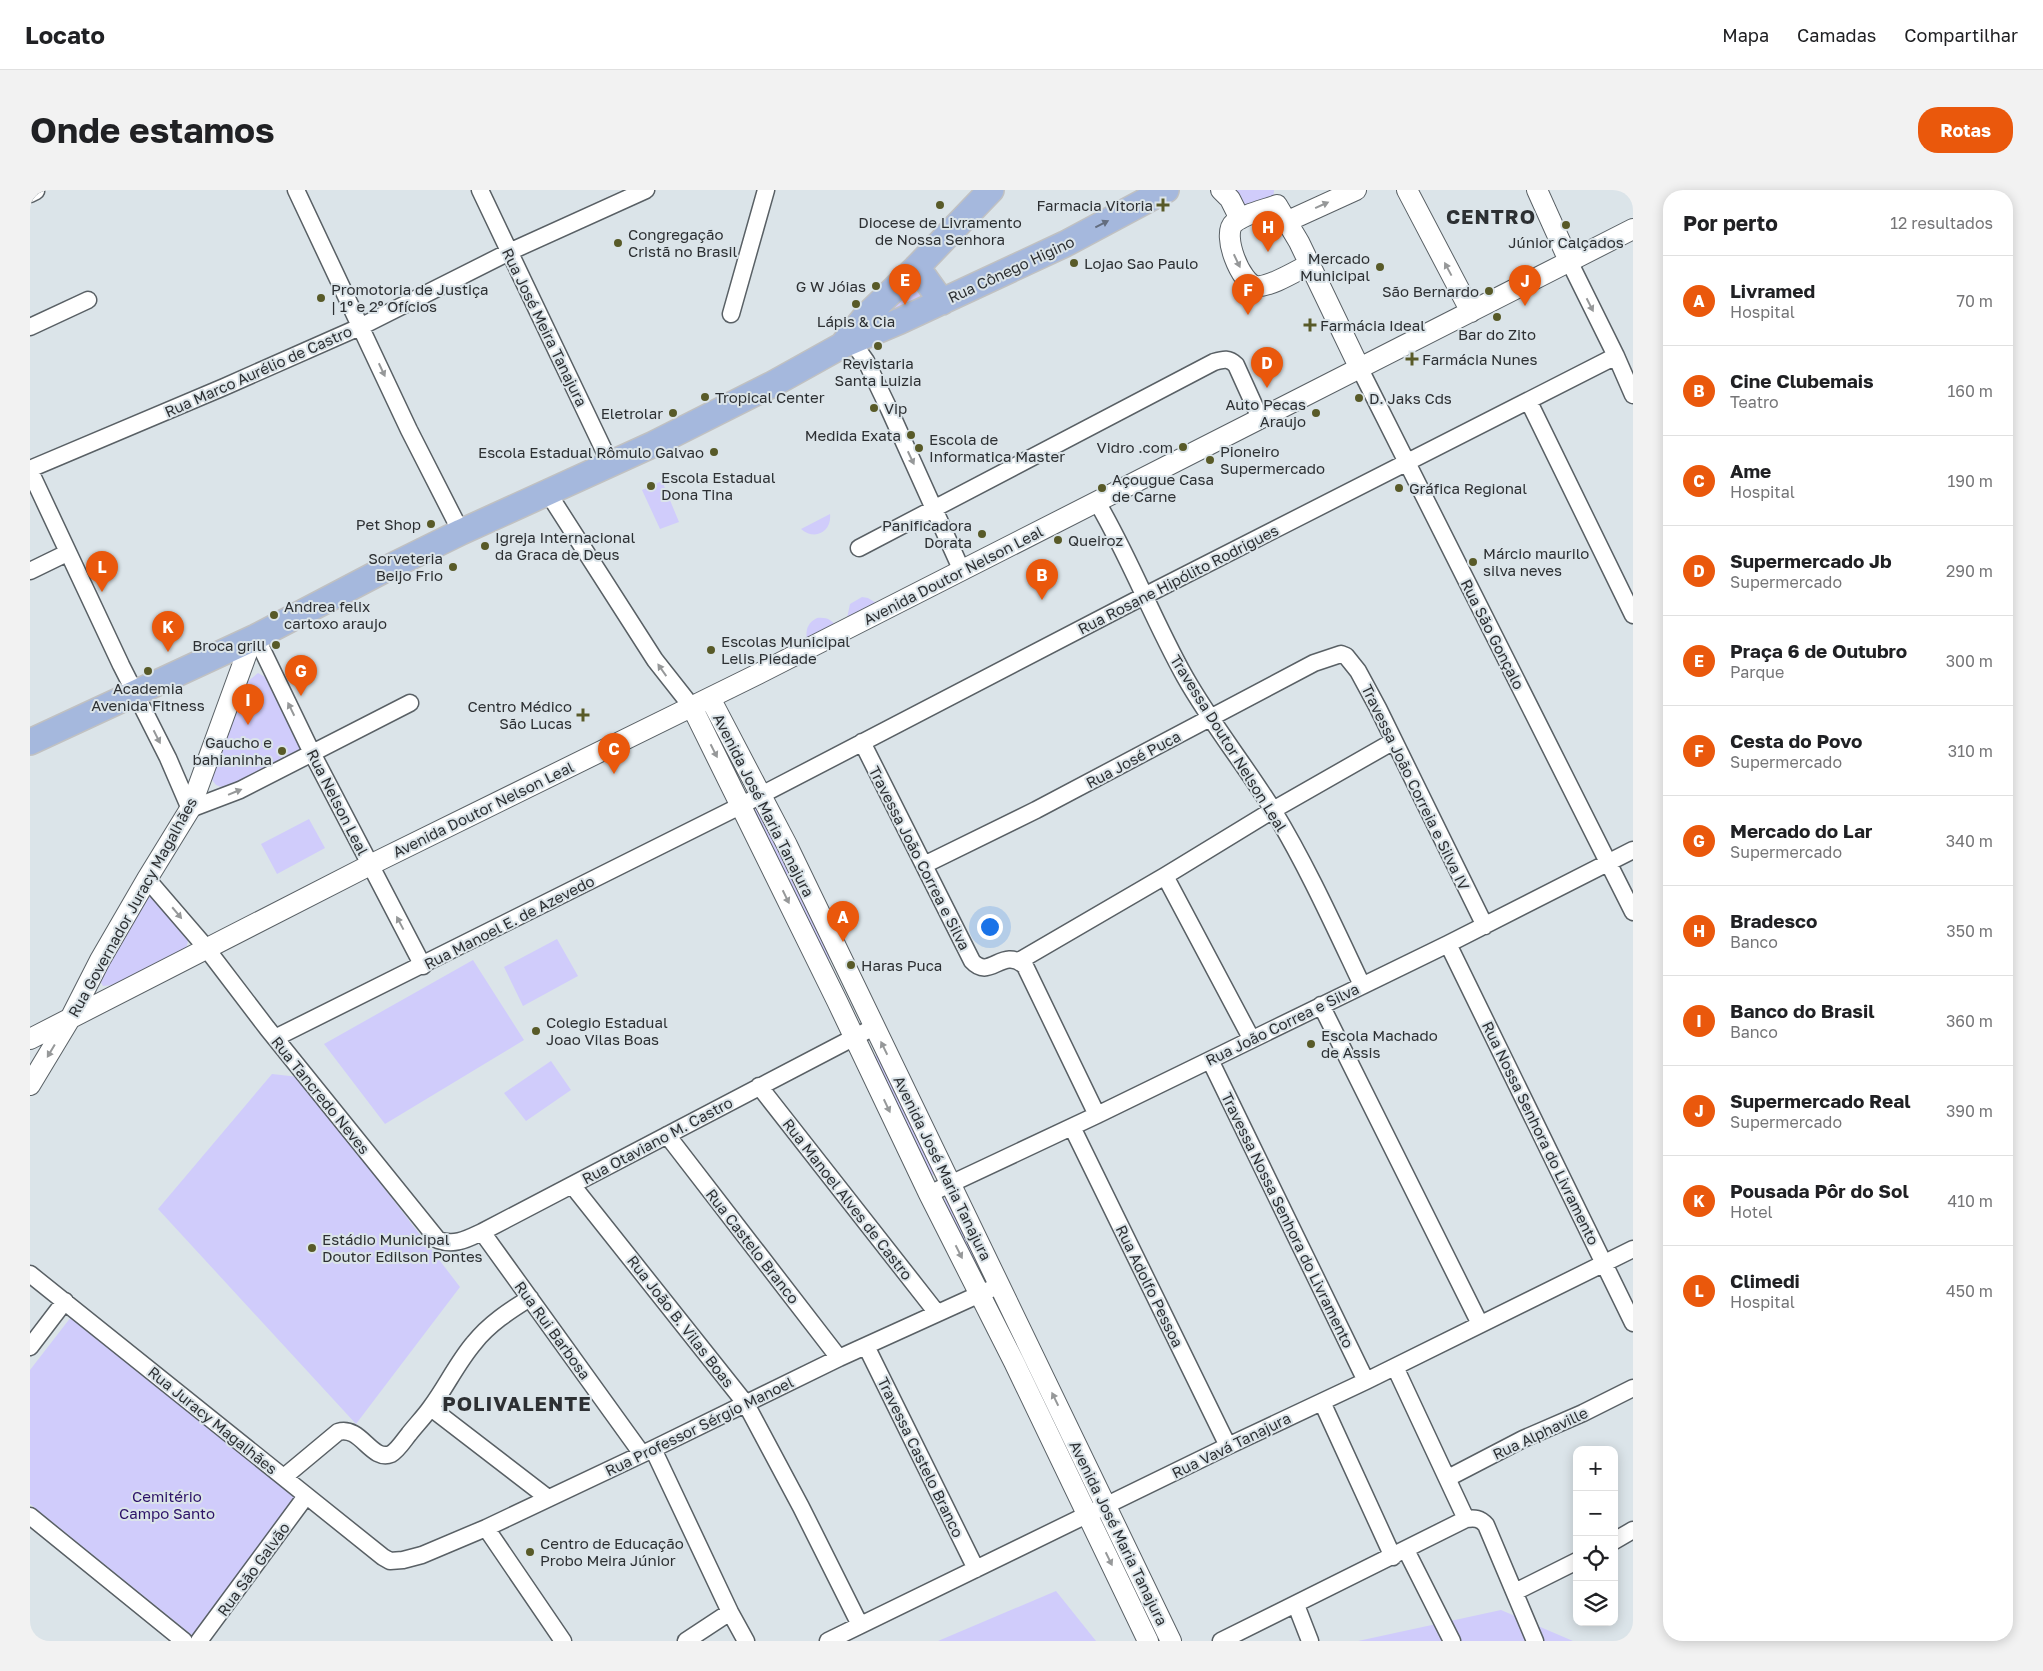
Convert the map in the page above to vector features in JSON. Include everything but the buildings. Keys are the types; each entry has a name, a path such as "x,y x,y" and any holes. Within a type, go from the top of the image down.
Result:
{"main road":[{"path":"30,742 254,638 461,532 722,410 793,373 848,341 865,317 917,267 991,190"},
{"name":"Rua Cônego Higino","path":"848,341 942,302 1064,244 1166,190"},
{"path":"917,267 942,302"}],"street":[{"path":"30,194 36,190"},
{"path":"296,190 362,326 409,430 461,532"},
{"name":"Rua José Meira Tanajura","path":"480,190 610,463"},
{"path":"509,252 646,190"},
{"path":"731,314 766,190"},
{"path":"1221,190 1230,199 1240,219"},
{"path":"1310,264 1262,286 1250,284 1233,252 1229,230 1233,223 1240,219 1279,205 1356,190"},
{"path":"1406,190 1471,312"},
{"path":"1538,190 1569,261 1633,395"},
{"name":"Rua São Gonçalo","path":"1279,205 1633,912"},
{"name":"Avenida Doutor Nelson Leal","path":"30,1038 370,865 692,708 1633,229"},
{"name":"Rua Marco Aurélio de Castro","path":"31,473 362,326 509,252"},
{"path":"30,327 88,300"},
{"path":"848,341 866,361 962,571"},
{"name":"Rua Rosane Hipólito Rodrigues","path":"742,806 1146,595 1408,464 1616,356"},
{"path":"858,548 1214,362 1230,360 1236,365 1260,418"},
{"path":"1529,402 1633,615"},
{"path":"31,473 67,553 121,666 136,693 190,809 240,790 410,703"},
{"path":"548,492 582,549 654,660 692,708"},
{"name":"Travessa Doutor Nelson Leal","path":"1097,502 1146,595 1166,642 1185,677 1210,718 1273,810 1303,862 1362,985"},
{"path":"30,571 67,553"},
{"name":"Rua Nelson Leal","path":"254,638 423,966"},
{"name":"Rua Governador Juracy Magalhães","path":"30,1085 71,1017 100,960 190,809 254,638"},
{"name":"Rua José Puca","path":"924,865 1036,810 1314,663 1341,654"},
{"name":"Travessa João Correia e Silva IV","path":"1341,654 1346,656 1358,671 1485,926"},
{"name":"Avenida José Maria Tanajura","path":"710,698 761,795 1171,1641"},
{"name":"Avenida José Maria Tanajura","path":"692,708 742,806 1148,1641"},
{"name":"Travessa João Correa e Silva","path":"862,742 966,950 977,966 988,967 1012,959 1019,961"},
{"path":"1097,1115 1030,974 1019,961 1165,876 1273,810 1394,742"},
{"name":"Rua Manoel E. de Azevedo","path":"275,1038 742,806"},
{"name":"Rua João Correa e Silva","path":"929,1194 1097,1115 1251,1038 1485,926 1633,850"},
{"path":"1165,876 1251,1038"},
{"name":"Rua Tancredo Neves","path":"147,879 206,949 275,1038 438,1240"},
{"name":"Rua Nossa Senhora do Livramento","path":"1448,944 1633,1323"},
{"path":"1320,1005 1480,1324"},
{"name":"Rua Otaviano M. Castro","path":"438,1240 453,1243 482,1232 874,1027"},
{"name":"Travessa Nossa Senhora do Livramento","path":"1210,1060 1366,1381"},
{"name":"Rua Manoel Alves de Castro","path":"759,1086 937,1313"},
{"name":"Rua Adolfo Pessoa","path":"1072,1126 1228,1446"},
{"name":"Rua Castelo Branco","path":"667,1135 839,1358"},
{"name":"Rua João B. Vilas Boas","path":"572,1185 746,1404 789,1483 860,1626"},
{"name":"Rua Rui Barbosa","path":"482,1232 647,1452 746,1641"},
{"name":"Rua Vavá Tanajura","path":"828,1641 1228,1446 1366,1381 1633,1249"},
{"name":"Rua Juracy Magalhães","path":"30,1274 66,1301 382,1557 396,1562"},
{"name":"Rua Professor Sérgio Manoel","path":"396,1562 422,1555 486,1528 839,1358 1000,1285"},
{"path":"284,1477 338,1432 342,1431 350,1431 378,1454 384,1456 395,1451 431,1408 466,1353 481,1334 491,1324 530,1298"},
{"path":"30,1347 66,1301"},
{"name":"Travessa Castelo Branco","path":"866,1346 976,1569"},
{"path":"1394,1367 1448,1478 1466,1520"},
{"name":"Rua Alphaville","path":"1448,1478 1523,1439 1583,1414 1633,1388"},
{"path":"1322,1402 1399,1554 1452,1641"},
{"path":"431,1408 548,1498"},
{"path":"1046,1431 1066,1422"},
{"name":"Rua São Galvão","path":"199,1641 306,1496"},
{"path":"30,1516 184,1641"},
{"path":"1221,1641 1466,1520 1481,1519 1486,1525 1535,1641"},
{"path":"486,1528 563,1641"},
{"path":"1515,1592 1573,1563"},
{"path":"1296,1605 1310,1641"},
{"path":"686,1641 730,1612"}],"green space":[{"path":"1231,190 1274,190 1273,203 1240,206"},
{"path":"916,279 928,302 879,316"},
{"path":"662,481 679,522 660,529 642,490"},
{"path":"830,514 828,526 822,533 806,533 801,529"},
{"path":"862,597 876,603 847,618 850,604"},
{"path":"817,618 829,620 838,628 807,644 808,626"},
{"path":"258,673 267,678 302,749 298,755 224,788 216,785 210,777 225,743 247,682"},
{"path":"757,807 831,959 824,961 749,811"},
{"path":"309,819 325,848 277,874 261,844"},
{"path":"152,895 189,937 186,949 114,985 103,986 100,981 101,977 147,898"},
{"path":"557,939 578,976 523,1006 504,967"},
{"path":"473,960 524,1040 385,1124 324,1044"},
{"path":"878,1055 937,1174 926,1176 868,1058"},
{"path":"551,1061 571,1090 526,1121 504,1093"},
{"name":"Estádio Municipal Doutor Edilson Pontes","path":"272,1074 299,1077 460,1287 356,1424 158,1209"},
{"path":"947,1198 986,1280 979,1283 939,1201"},
{"name":"Cemitério Campo Santo","path":"71,1317 299,1500 193,1636 30,1504 30,1370"},
{"path":"1056,1591 1096,1641 938,1641"},
{"path":"1501,1610 1573,1641 1358,1641"}],"place":[{"name":"Diocese de Livramento de Nossa Senhora","path":"940,205"},
{"name":"Farmacia Vitoria","path":"1163,205"},
{"name":"Júnior Calçados","path":"1566,225"},
{"name":"Congregação Cristã no Brasil","path":"618,243"},
{"name":"Bradesco","path":"1268,252"},
{"name":"Lojao Sao Paulo","path":"1074,263"},
{"name":"Mercado Municipal","path":"1380,267"},
{"name":"G W Jóias","path":"876,286"},
{"name":"São Bernardo","path":"1489,291"},
{"name":"Promotoria de Justiça | 1º e 2º Ofícios","path":"321,298"},
{"name":"Lápis & Cia","path":"856,304"},
{"name":"Praça 6 de Outubro","path":"905,305"},
{"name":"Supermercado Real","path":"1525,306"},
{"name":"Cesta do Povo","path":"1248,315"},
{"name":"Bar do Zito","path":"1497,317"},
{"name":"Farmácia Ideal","path":"1310,325"},
{"name":"Revistaria Santa Luizia","path":"878,346"},
{"name":"Farmácia Nunes","path":"1412,359"},
{"name":"Supermercado Jb","path":"1267,388"},
{"name":"Tropical Center","path":"705,397"},
{"name":"D. Jaks Cds","path":"1359,398"},
{"name":"Vip","path":"874,408"},
{"name":"Eletrolar","path":"673,413"},
{"name":"Auto Pecas Araujo","path":"1316,413"},
{"name":"Medida Exata","path":"911,435"},
{"name":"Vidro .com","path":"1183,447"},
{"name":"Escola de Informatica Master","path":"919,448"},
{"name":"Escola Estadual Rômulo Galvao","path":"714,452"},
{"name":"Pioneiro Supermercado","path":"1210,460"},
{"name":"Escola Estadual Dona Tina","path":"651,486"},
{"name":"Açougue Casa de Carne","path":"1102,488"},
{"name":"Gráfica Regional","path":"1399,488"},
{"name":"Pet Shop","path":"431,524"},
{"name":"Panificadora Dorata","path":"982,534"},
{"name":"Queiroz","path":"1058,540"},
{"name":"Igreja Internacional da Graca de Deus","path":"485,546"},
{"name":"Márcio maurilo silva neves","path":"1473,562"},
{"name":"Sorveteria Beijo Frio","path":"453,567"},
{"name":"Climedi","path":"102,592"},
{"name":"Cine Clubemais","path":"1042,600"},
{"name":"Andrea felix cartoxo araujo","path":"274,615"},
{"name":"Broca grill","path":"276,645"},
{"name":"Escolas Municipal Lelis Piedade","path":"711,650"},
{"name":"Pousada Pôr do Sol","path":"168,652"},
{"name":"Academia Avenida Fitness","path":"148,671"},
{"name":"Mercado do Lar","path":"301,696"},
{"name":"Centro Médico São Lucas","path":"583,715"},
{"name":"Banco do Brasil","path":"248,725"},
{"name":"Gaucho e bahianinha","path":"282,751"},
{"name":"Ame","path":"614,774"},
{"name":"Livramed","path":"843,942"},
{"name":"Haras Puca","path":"851,965"},
{"name":"Colegio Estadual Joao Vilas Boas","path":"536,1031"},
{"name":"Escola Machado de Assis","path":"1311,1044"},
{"name":"Estádio Municipal Doutor Edilson Pontes","path":"312,1248"},
{"name":"Centro de Educação Probo Meira Júnior","path":"530,1552"}],"district":[{"name":"CENTRO","path":"1491,216"},
{"name":"POLIVALENTE","path":"517,1403"}]}
